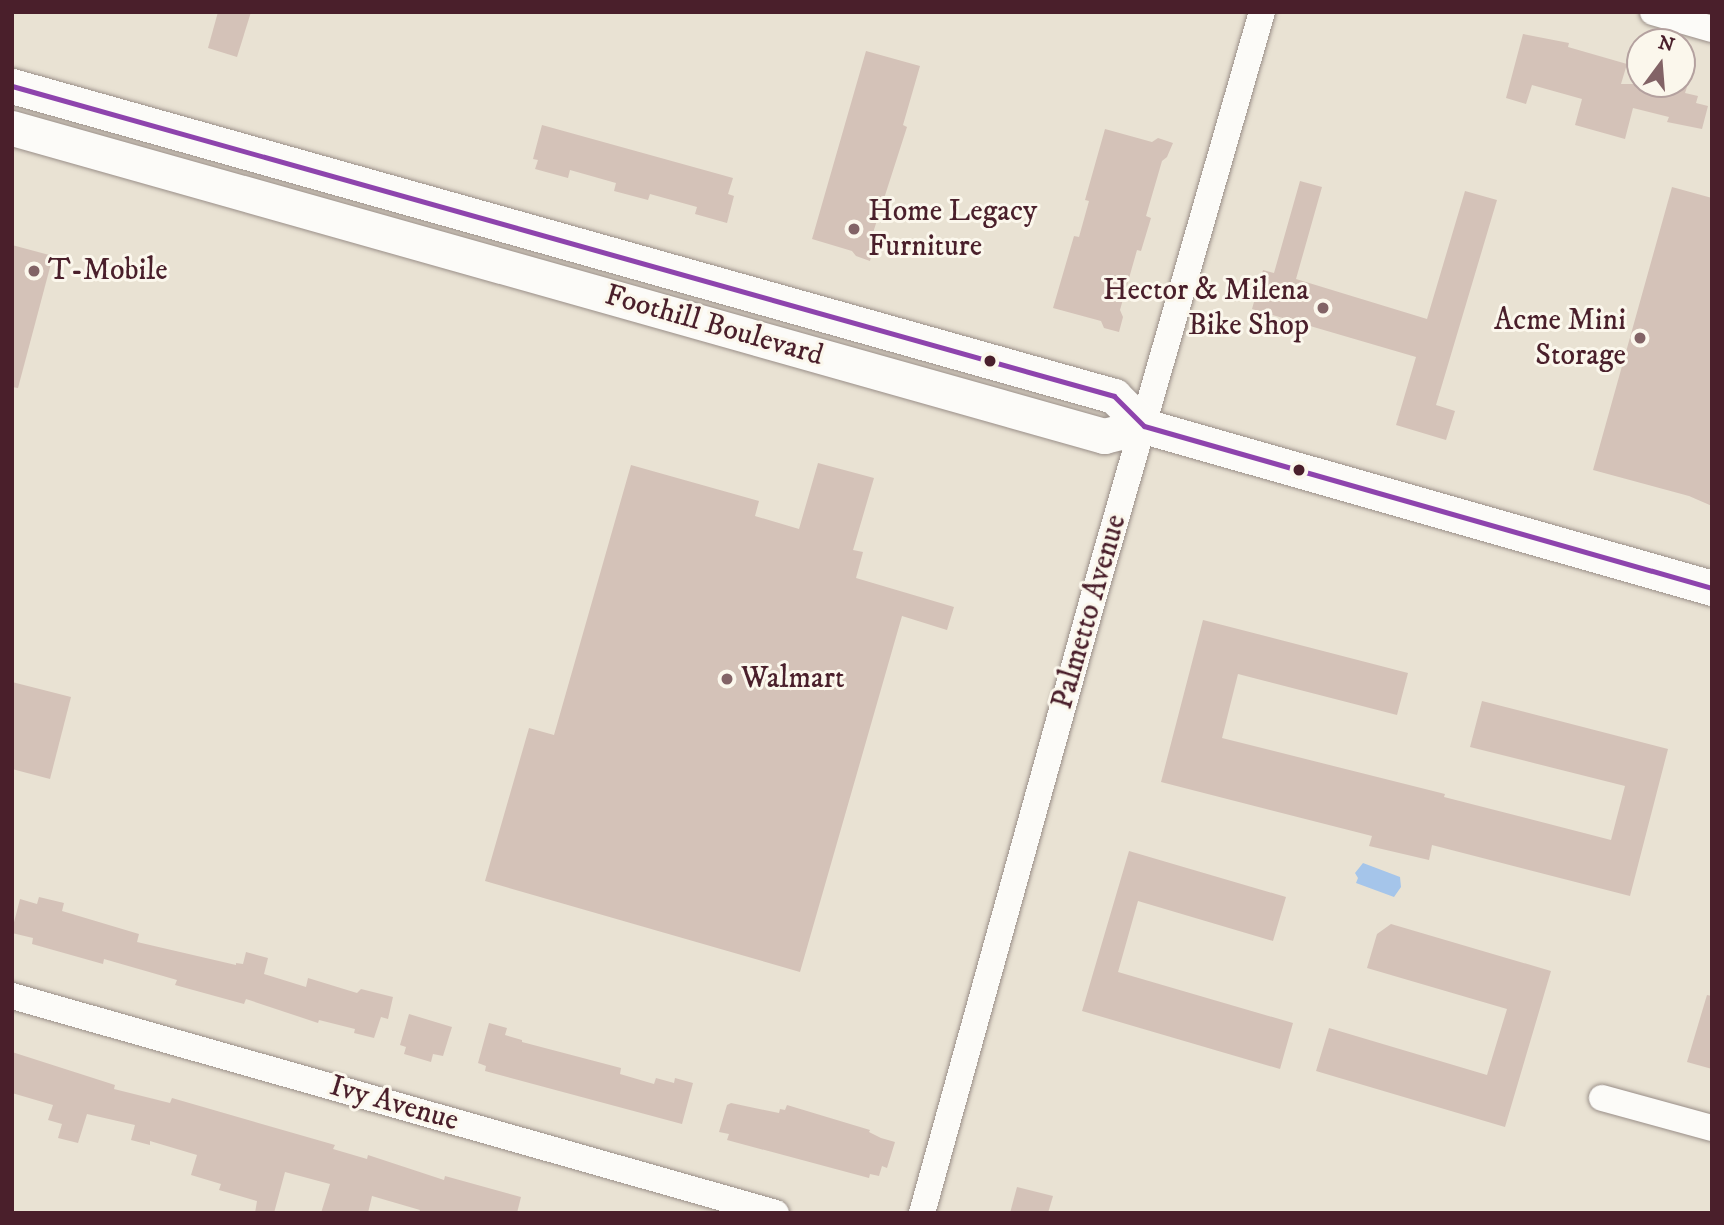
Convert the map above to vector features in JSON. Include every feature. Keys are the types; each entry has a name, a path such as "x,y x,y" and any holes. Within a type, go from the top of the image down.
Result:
{"main road":[{"name":"Foothill Boulevard","path":"12,86 1114,396 1144,426 1712,588"},
{"name":"Foothill Boulevard","path":"12,128 1104,436 1144,426"},
{"path":"413,240 425,202"}],"street":[{"name":"Palmetto Avenue","path":"922,1213 1262,12"},
{"path":"1653,12 1712,29"},
{"name":"Ivy Avenue","path":"12,996 776,1213"},
{"path":"1602,1098 1712,1128"}],"water":[{"path":"1363,863 1400,877 1401,887 1394,897 1356,883 1358,878 1355,873"}],"building":[{"path":"218,12 251,12 237,57 208,48"},
{"path":"1523,34 1569,43 1568,47 1626,64 1621,84 1626,84 1626,98 1696,98 1696,96 1698,96 1696,103 1708,106 1702,129 1667,122 1669,117 1633,108 1625,139 1575,125 1582,99 1532,85 1526,104 1506,98"},
{"path":"866,51 920,66 903,125 907,127 871,239 874,245 870,261 856,256 852,251 812,239"},
{"path":"542,125 733,178 728,194 734,196 727,223 695,214 697,207 650,194 648,200 614,191 616,183 570,170 568,178 535,169 538,160 533,159"},
{"path":"1105,129 1152,142 1158,138 1173,143 1167,157 1162,161 1146,216 1151,218 1141,251 1137,250 1120,310 1123,317 1119,332 1104,328 1101,321 1053,308 1074,236 1079,237 1089,201 1085,200"},
{"path":"1300,181 1322,187 1296,279 1427,319 1465,191 1497,200 1436,405 1455,411 1446,440 1396,425 1416,357 1252,309 1263,270 1274,273"},
{"path":"1672,187 1712,198 1712,506 1689,496 1593,470"},
{"path":"12,245 53,256 18,388 12,387"},
{"name":"Walmart","path":"818,463 874,478 853,550 863,552 856,578 954,607 947,630 902,616 800,972 485,881 529,728 554,735 631,465 759,501 755,516 799,529"},
{"path":"1203,620 1408,673 1397,715 1238,674 1222,738 1445,794 1444,797 1611,840 1625,786 1470,747 1482,701 1668,749 1630,896 1432,845 1429,860 1369,846 1372,836 1161,782"},
{"path":"12,682 71,697 50,779 12,769"},
{"path":"1129,851 1286,897 1273,941 1138,901 1118,972 1293,1023 1280,1069 1082,1011"},
{"path":"39,897 64,903 62,911 139,934 137,942 236,965 243,964 246,952 268,958 264,974 306,987 308,978 357,993 361,989 393,997 388,1019 381,1017 374,1038 354,1033 355,1029 319,1020 318,1023 246,999 244,1004 175,985 177,980 104,959 103,964 32,944 33,938 12,933 12,930 20,899 37,904"},
{"path":"1391,924 1551,971 1505,1127 1316,1071 1329,1028 1487,1075 1507,1009 1367,968 1377,934"},
{"path":"1707,995 1712,996 1712,1069 1687,1062"},
{"path":"409,1014 452,1027 443,1056 433,1054 431,1062 404,1054 406,1047 400,1045"},
{"path":"489,1023 507,1028 505,1035 522,1042 621,1068 620,1074 654,1084 656,1078 674,1083 675,1078 693,1083 682,1124 485,1071 486,1066 478,1063"},
{"path":"12,1052 115,1085 114,1089 170,1103 172,1098 335,1145 333,1149 367,1159 368,1155 444,1180 445,1176 521,1197 517,1213 419,1213 420,1210 372,1196 368,1213 321,1213 330,1184 285,1172 274,1213 255,1213 257,1201 219,1190 221,1184 191,1175 197,1155 150,1141 150,1145 131,1140 135,1125 87,1114 78,1143 58,1138 62,1124 48,1120 53,1105 12,1093"},
{"path":"731,1103 779,1113 780,1109 785,1110 787,1105 870,1130 869,1132 881,1138 895,1142 887,1168 882,1166 879,1176 870,1174 869,1178 727,1140 729,1134 719,1132 727,1105"},
{"path":"1017,1187 1053,1196 1048,1213 1010,1213"}],"transit line":[{"path":"12,86 1114,396 1144,426 1712,588"}],"place":[{"name":"Home Legacy Furniture","path":"854,229"},
{"name":"T-Mobile","path":"34,271"},
{"name":"Hector & Milena Bike Shop","path":"1323,308"},
{"name":"Acme Mini Storage","path":"1640,338"},
{"name":"Walmart","path":"727,679"}]}
